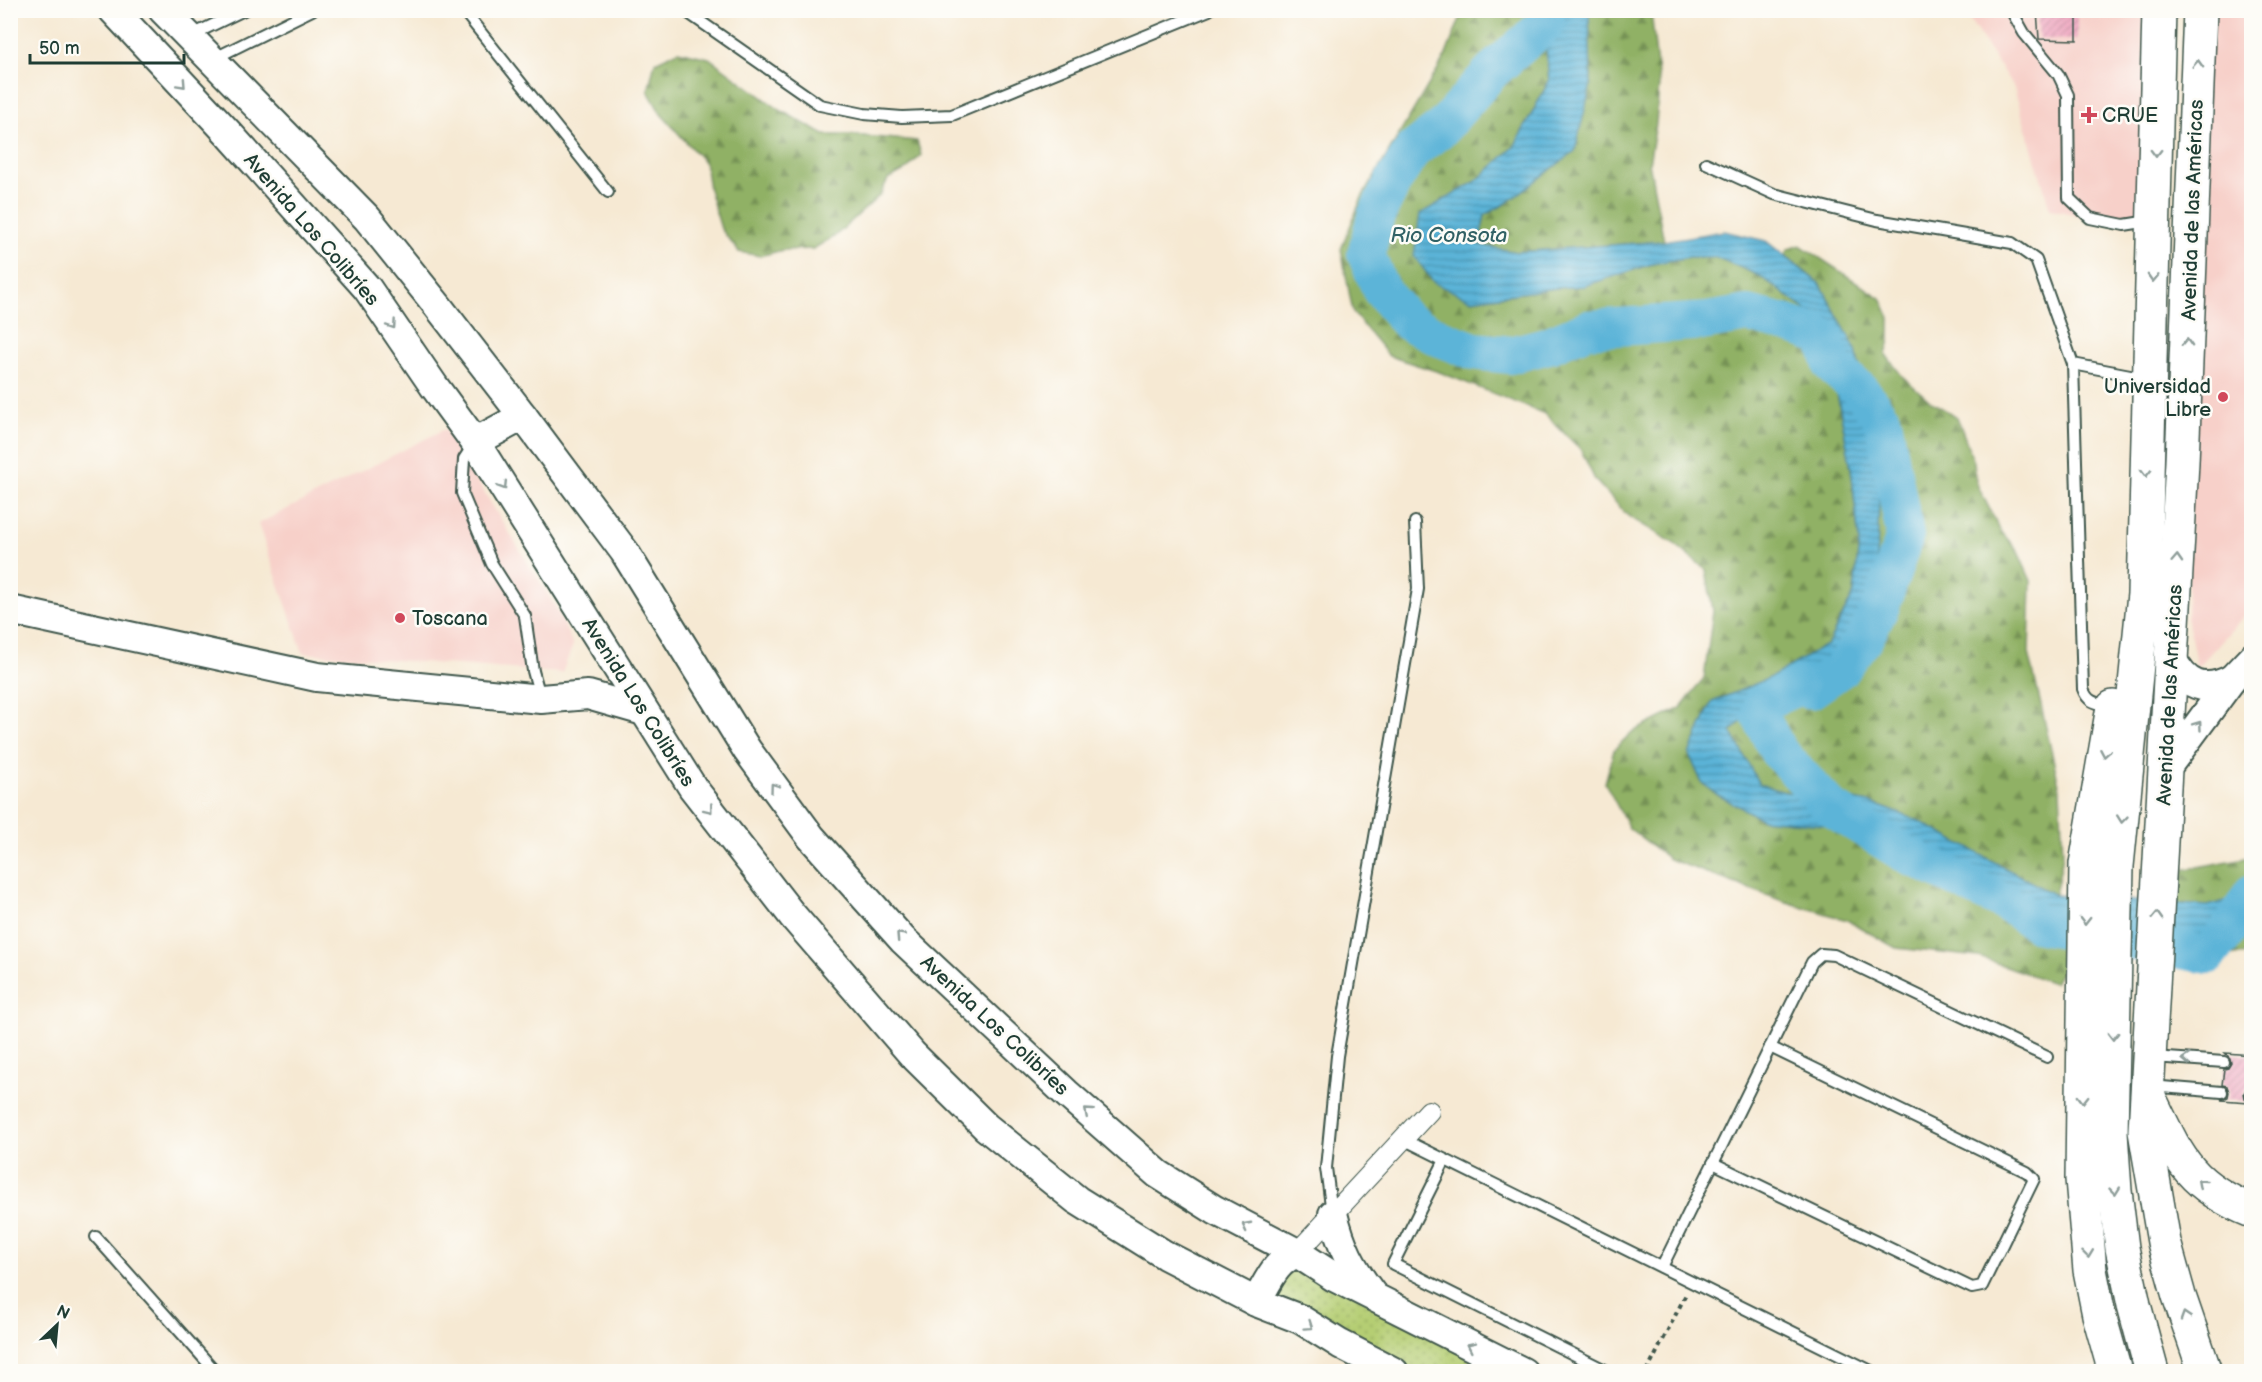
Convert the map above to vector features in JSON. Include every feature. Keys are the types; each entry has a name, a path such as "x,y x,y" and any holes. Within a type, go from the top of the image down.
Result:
{"highway":[{"name":"Avenida de las Américas","path":"2102,865 2144,594 2159,10"},
{"name":"Avenida de las Américas","path":"2200,10 2182,462 2145,1131 2164,1242 2179,1296 2205,1371"},
{"path":"2115,1371 2099,1315 2090,1270 2082,1179 2100,977 2102,865 2113,706 2144,594"},
{"path":"2100,977 2115,1191 2122,1248 2134,1305 2152,1371"},
{"path":"2147,1078 2174,1151 2194,1177 2219,1196 2252,1211"}],"main road":[{"name":"Avenida Los Colibríes","path":"112,10 230,135 367,288 475,442 693,788 792,915 912,1054 986,1127 1077,1200 1165,1256 1256,1302 1300,1319 1340,1344 1394,1371"},
{"name":"Avenida Los Colibríes","path":"163,10 367,218 523,416 624,552 747,750 811,837 903,940 1066,1093 1158,1174 1215,1210 1297,1253 1334,1277 1523,1371"},
{"path":"475,442 523,416"},
{"path":"16,609 317,677 541,699 588,695 644,711"},
{"path":"588,695 600,641"},
{"path":"2164,771 2232,679 2252,658"},
{"path":"2172,659 2179,672 2190,682 2204,686 2218,686 2232,679"},
{"path":"1333,1214 1341,1244 1355,1273 1375,1298"},
{"path":"1256,1302 1275,1267 1285,1258 1297,1253"}],"street":[{"path":"1297,1253 1430,1111"}],"lane":[{"path":"189,37 244,10"},
{"path":"212,60 312,10"},
{"path":"463,10 608,192"},
{"path":"684,10 820,105 864,114 902,117 952,115 1208,11"},
{"path":"2011,10 2024,33 2058,74 2068,95 2069,198 2090,218 2124,225 2155,220"},
{"path":"1706,163 1774,194 1877,220 2012,243 2036,260 2073,364 2083,689 2091,702 2113,706"},
{"path":"2073,364 2150,378"},
{"path":"475,442 464,459 462,493 492,564 525,616 532,671 541,699"},
{"path":"1333,1214 1326,1168 1337,1056 1418,589 1415,522"},
{"path":"1662,1267 1812,962 1821,954 1834,955 2048,1057"},
{"path":"1713,1163 1972,1288 1982,1286 2034,1179 2027,1172 1770,1047"},
{"path":"2147,1078 2224,1062"},
{"path":"2147,1078 2222,1092"},
{"path":"1403,1139 1873,1371"},
{"path":"1445,1160 1393,1264 1609,1371"},
{"path":"96,1237 216,1371"}],"path":[{"path":"1647,1371 1692,1282"}],"shaded area":[{"name":"CRUE","path":"1964,11 2159,11 2155,220 2124,225 2050,209 2014,88"},
{"name":"Universidad Libre","path":"2206,11 2251,11 2251,608 2197,668 2187,617"},
{"path":"445,429 556,608 573,645 562,673 303,653 258,524"}],"green space":[{"path":"1463,11 1547,11 1544,26 1549,81 1514,147 1475,182 1420,214 1471,300 1584,286 1652,264 1689,257 1716,257 1760,276 1805,309 1824,337 1832,366 1851,468 1859,541 1854,593 1828,644 1772,677 1712,702 1689,754 1702,783 1718,795 1762,819 1865,829 1896,837 2002,886 2069,926 2075,946 2054,983 1979,957 1896,948 1847,920 1780,900 1669,859 1629,828 1605,783 1614,750 1632,732 1681,708 1704,678 1713,611 1706,570 1675,544 1628,516 1595,480 1581,450 1545,414 1442,373 1389,356 1353,313 1341,249 1362,197 1445,57"},
{"path":"1589,11 1651,11 1659,84 1656,124 1649,163 1664,241 1517,252 1479,245 1485,215 1505,204 1591,84"},
{"path":"678,51 709,58 780,110 824,135 853,135 917,141 921,155 907,169 888,179 880,195 835,236 813,249 783,250 760,256 739,252 721,229 709,189 705,163 661,114 648,91 655,62"},
{"path":"1800,245 1881,298 1890,318 1890,340 1886,355 1902,376 1930,401 1957,417 1974,462 1976,482 2000,530 2018,552 2031,581 2029,653 2060,789 2063,856 2055,895 1917,820 1874,804 1829,795 1785,792 1759,785 1731,731 1762,703 1810,690 1841,669 1880,471 1856,351 1821,285 1785,255 1788,249"},
{"path":"2251,857 2251,894 2207,906 2163,903 2166,873"},
{"path":"2251,931 2251,954 2155,961 2157,937 2217,941 2241,936"},
{"path":"1285,1258 1523,1371 1394,1371 1256,1302"}],"water":[{"name":"Rio Consota","path":"1547,11 1589,11 1591,84 1575,151 1505,204 1485,215 1479,245 1517,252 1664,241 1724,231 1766,241 1821,285 1856,350 1880,471 1876,591 1864,639 1841,669 1811,690 1762,703 1731,731 1759,784 1785,792 1829,795 1874,804 1917,820 2055,895 2207,906 2251,894 2251,931 2240,938 2196,940 2077,929 2002,886 1896,837 1865,829 1762,819 1718,795 1702,783 1689,754 1712,702 1772,677 1828,644 1854,593 1859,541 1851,468 1832,366 1824,337 1805,309 1760,276 1716,257 1689,257 1652,264 1584,286 1471,300 1434,283 1414,256 1420,214 1475,182 1514,147 1549,81 1544,26"}],"building":[{"path":"2037,10 2077,10 2077,40 2039,39"},
{"path":"2225,1053 2252,1055 2251,1086 2244,1093 2245,1098 2250,1102 2221,1100 2228,1097 2229,1092 2227,1086 2222,1085 2224,1069 2228,1068 2231,1063"}],"waterway":[{"path":"1547,10 1544,26 1492,71 1442,128 1413,150 1393,182 1376,216 1366,254 1381,290 1407,321 1440,338 1474,351 1511,355 1549,345 1587,329 1707,321 1748,314 1788,324 1824,337 1832,366 1861,391 1883,421 1905,535 1881,606 1864,639 1841,669 1811,690 1797,687 1762,703 1760,716 1778,751 1830,807 1904,853 2008,904 2040,925 2209,955 2232,926 2252,893"}],"place":[{"name":"CRUE","path":"2089,115"},
{"name":"Universidad Libre","path":"2223,397"},
{"name":"Toscana","path":"400,618"}]}
